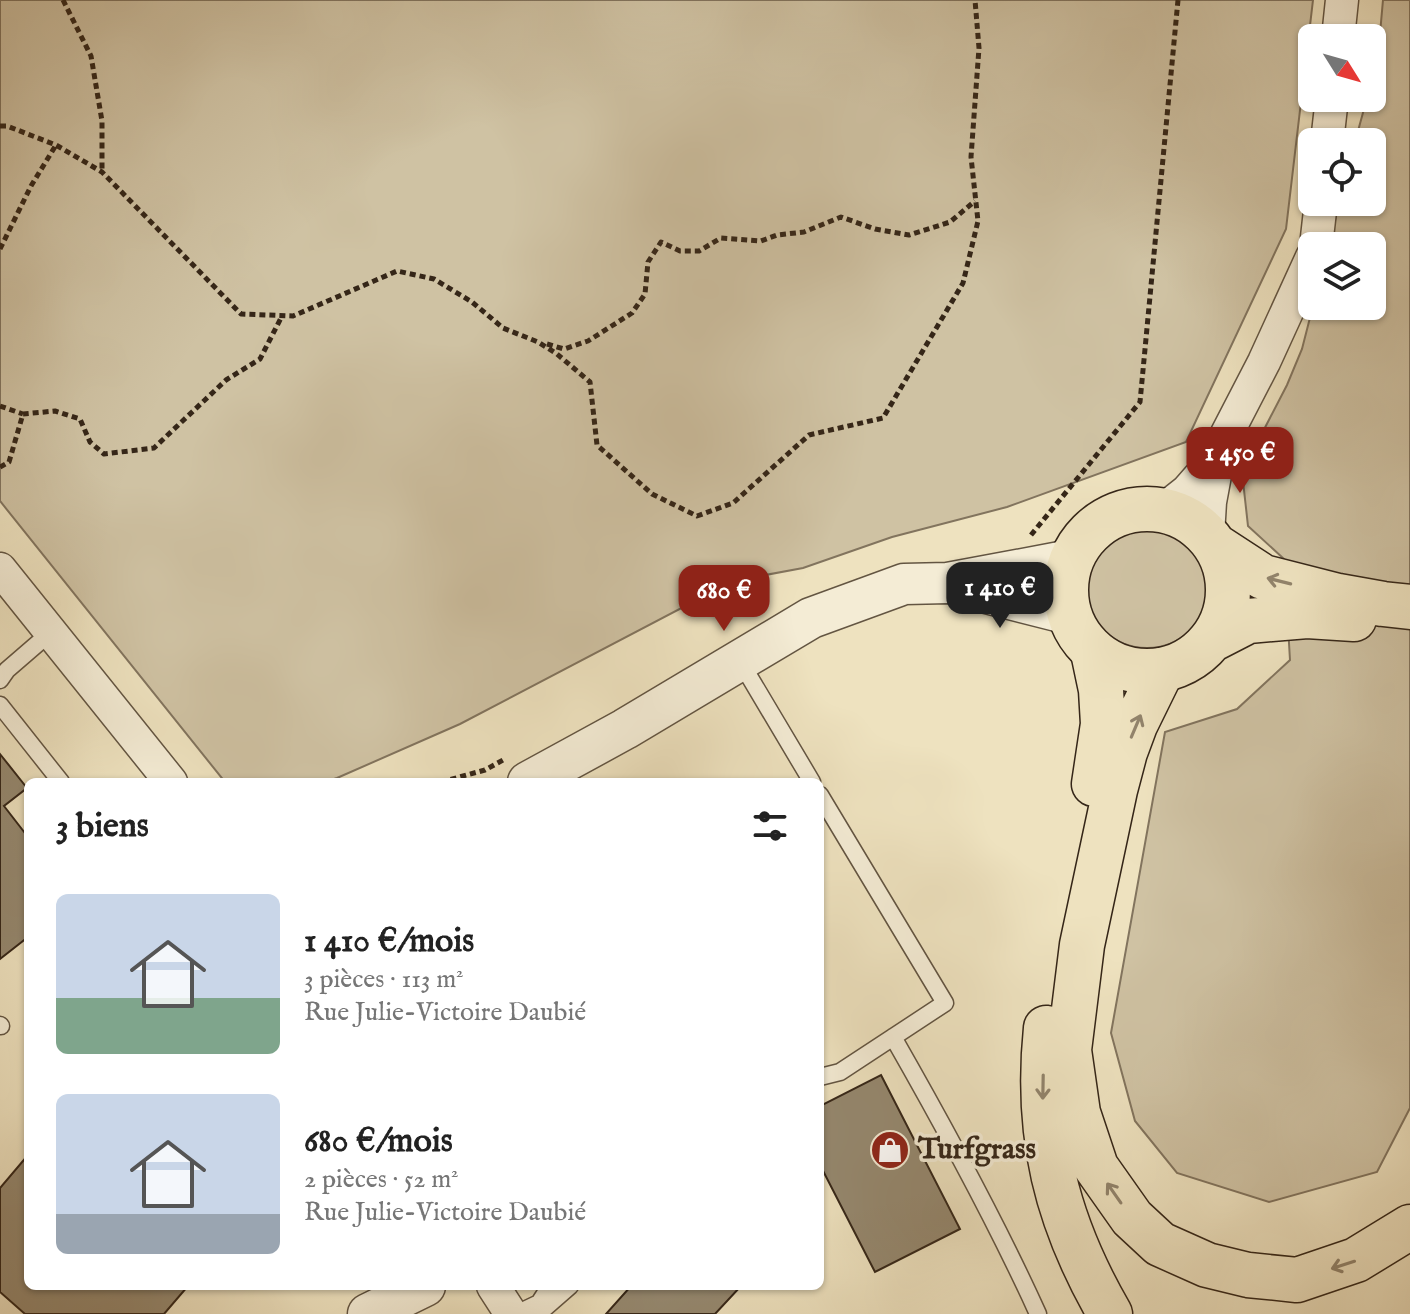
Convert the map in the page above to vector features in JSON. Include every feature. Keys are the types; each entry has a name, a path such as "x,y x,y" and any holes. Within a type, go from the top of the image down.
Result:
{"main road":[{"path":"1410,607 1338,596 1263,577 1184,517 1163,510 1135,509 1109,518 1086,536 1071,560 1066,587 1069,614 1093,652 1118,666 1140,671 1162,670 1181,664 1199,653 1213,639 1248,621 1307,616 1410,623"},
{"path":"1212,541 1226,569 1229,593 1224,617 1213,639"},
{"path":"1093,652 1103,709 1102,741 1048,1004 1043,1103 1056,1191 1083,1264 1110,1314"},
{"path":"1162,670 1135,725 1118,778 1080,960 1069,1050 1078,1113 1096,1167 1132,1218 1160,1244 1207,1265 1248,1275 1297,1280 1356,1260 1410,1227"}],"street":[{"path":"1339,24 1342,0"},
{"path":"1163,510 1187,491 1219,449 1298,288"},
{"path":"1212,541 1210,502 1219,449"},
{"path":"535,778 625,729 811,618 904,584 948,583 1071,560"},
{"path":"0,569 163,771"},
{"path":"948,583 1069,614"},
{"path":"368,1314 417,1290"},
{"path":"496,1290 513,1314"}],"lane":[{"path":"0,680 7,670 51,632"},
{"path":"740,661 810,778"},
{"path":"0,705 58,778"},
{"path":"824,802 945,1003 840,1072 824,1076"},
{"path":"893,1037 964,1163 1038,1314"},
{"path":"513,1314 539,1303 547,1290"},
{"path":"537,1314 565,1290"}],"path":[{"path":"63,0 91,56 102,121 102,172"},
{"path":"538,342 590,382 597,445 652,494 697,516 733,503 809,435 883,418 963,283 978,221 971,157 979,48 975,0"},
{"path":"1000,573 1140,402 1178,0"},
{"path":"0,126 56,145 102,172 241,314 293,316 397,271 434,279 472,302 503,328 564,349 588,341 632,313 645,294 648,262 661,242 680,251 699,251 721,238 761,241 777,235 804,232 841,217 875,229 909,235 950,222 976,201"},
{"path":"0,249 31,186 56,145"},
{"path":"0,406 23,414 55,411 80,419 90,442 104,454 154,448 226,380 260,359 282,316"},
{"path":"0,467 9,462 23,414"}],"shaded area":[{"path":"0,0 1313,0 1310,24 1298,24 1300,112 1286,229 1186,442 1007,507 892,537 803,568 733,581 460,724 337,778 222,778 0,501"},
{"path":"1383,0 1410,0 1410,1108 1377,1172 1269,1202 1177,1173 1135,1121 1111,1033 1165,732 1237,709 1290,660 1284,559 1248,526 1242,472 1287,385 1302,349 1309,320 1386,320 1386,232 1332,232 1336,216 1386,216 1386,128 1359,128 1363,112 1386,112 1386,24 1381,24"},
{"path":"1147,526 1170,531 1190,544 1203,564 1208,587 1203,610 1190,630 1170,643 1147,648 1124,643 1104,630 1091,610 1086,587 1091,564 1104,544 1124,531"}],"building":[{"path":"0,754 24,784 24,790 4,806 24,832 24,940 0,959"},
{"path":"881,1075 960,1229 875,1272 824,1173 824,1104"},
{"path":"24,1160 24,1290 185,1290 164,1314 25,1314 0,1292 0,1188"},
{"path":"627,1290 737,1290 715,1314 606,1314"}],"place":[{"name":"Turfgrass","path":"890,1150"}]}
